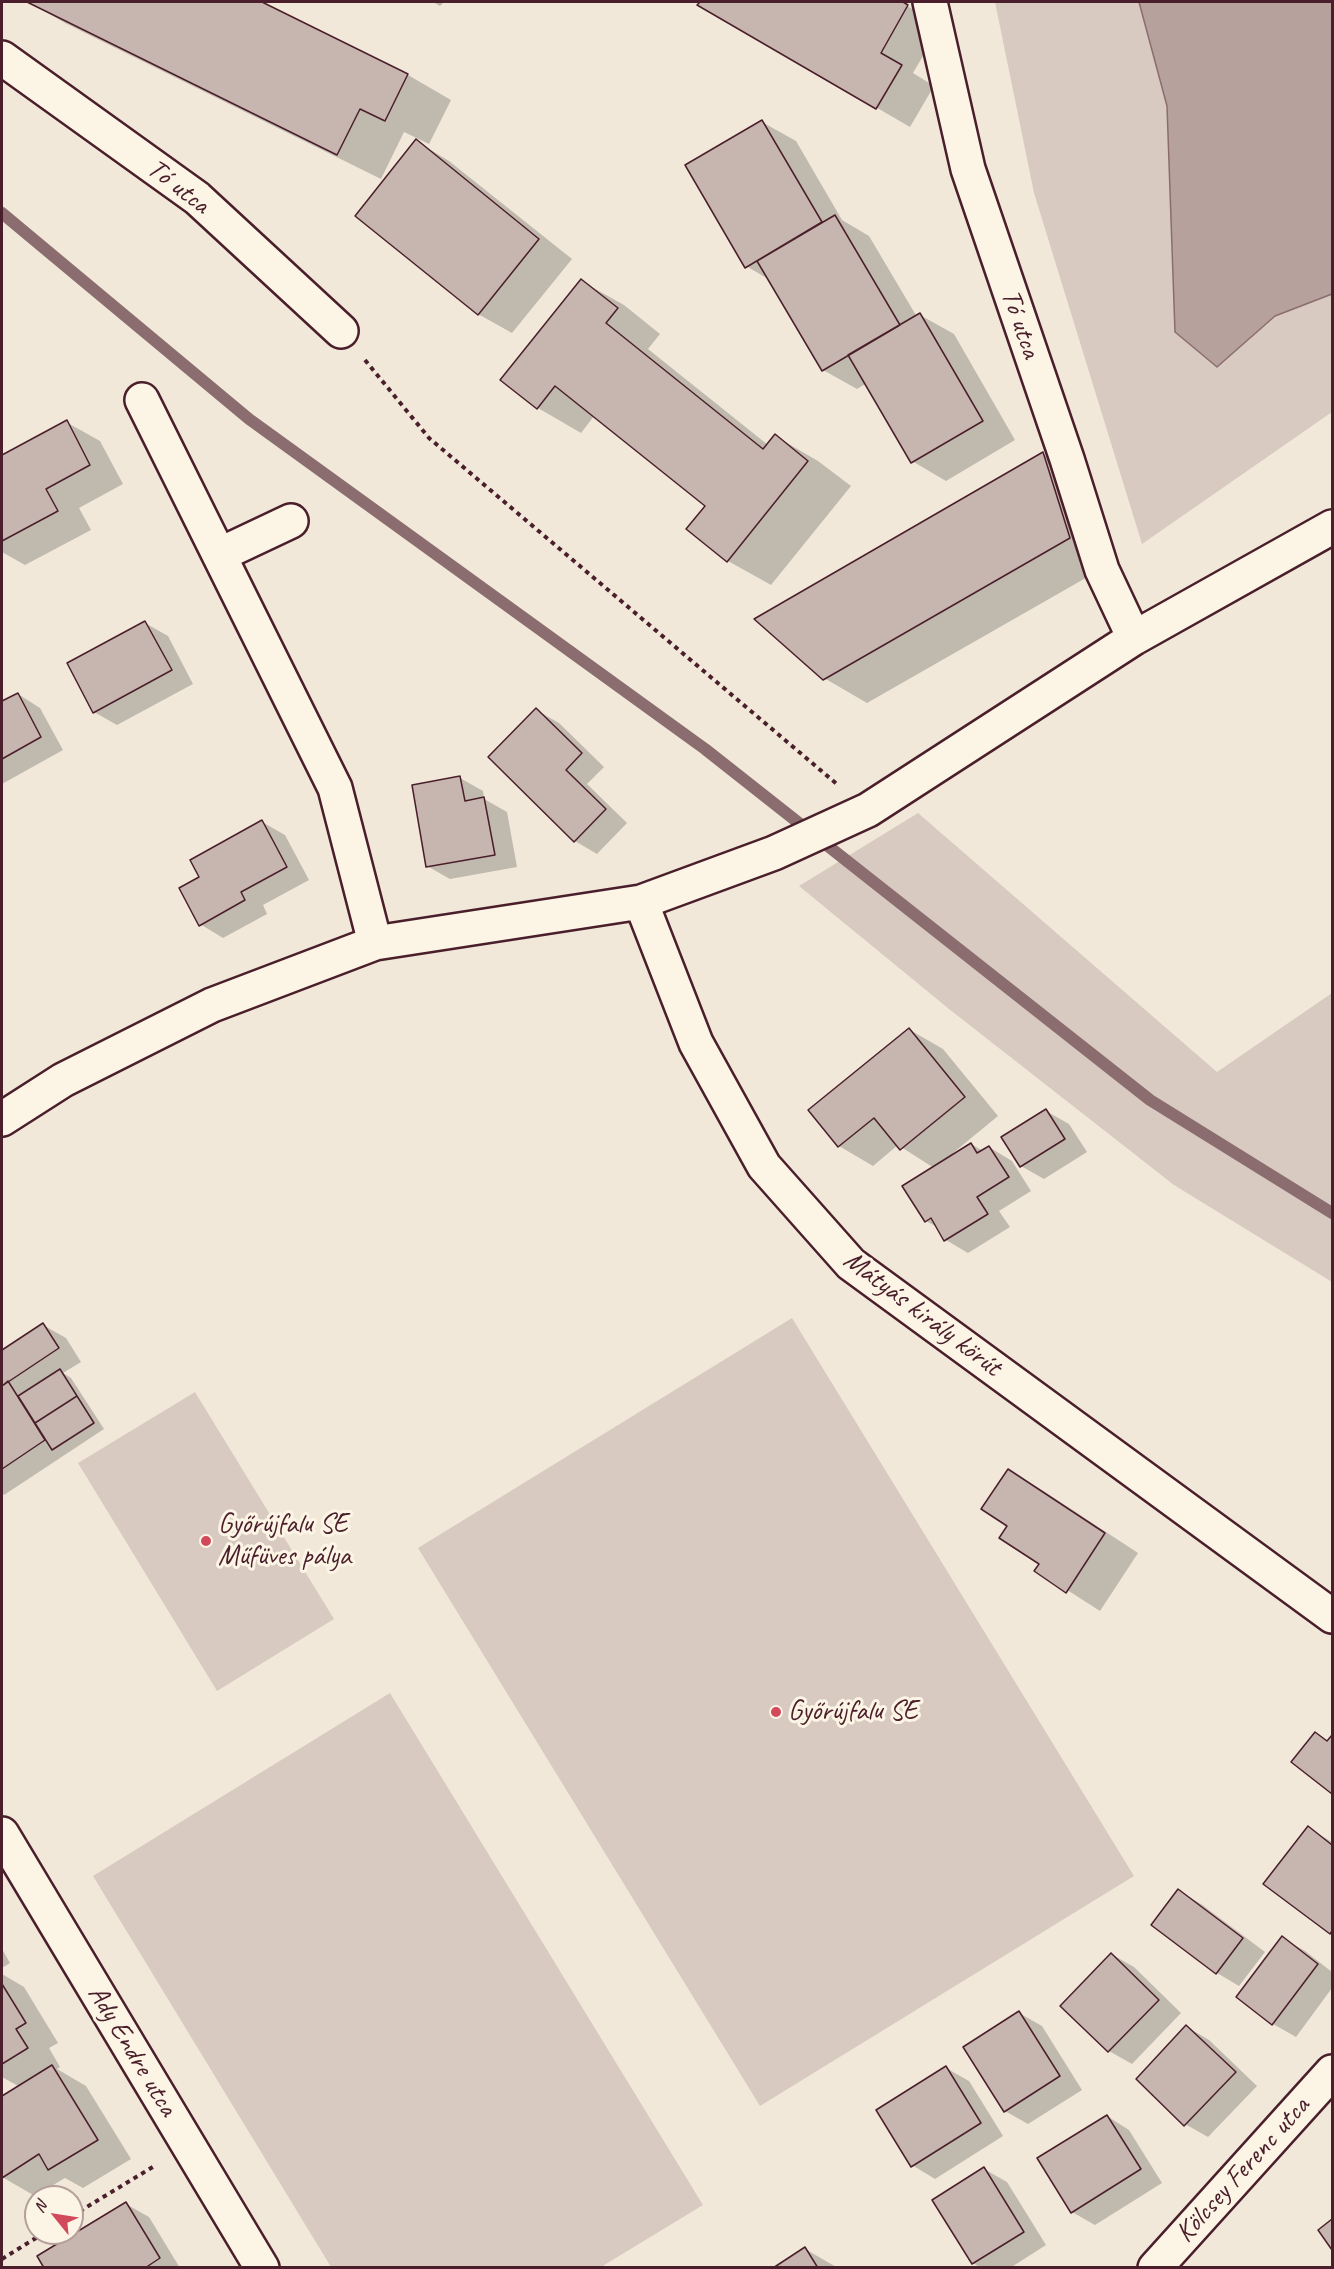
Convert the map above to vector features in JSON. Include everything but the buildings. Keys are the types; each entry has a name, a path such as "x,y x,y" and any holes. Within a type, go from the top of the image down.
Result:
{"street":[{"name":"Tó utca","path":"930,2 968,169 1067,459 1102,570 1134,638"},
{"name":"Tó utca","path":"2,58 197,198 341,331"},
{"path":"142,400 335,788 375,943"},
{"path":"219,555 291,520"},
{"path":"2,1119 63,1080 212,1005 375,943 641,902 774,853 868,810 1134,638 1332,527"},
{"name":"Mátyás király körút","path":"641,902 696,1043 764,1166 851,1264 1332,1616"},
{"name":"Ady Endre utca","path":"2,1834 262,2268"},
{"name":"Kölcsey Ferenc utca","path":"1155,2268 1332,2072"}],"path":[{"path":"341,331 429,438 868,810"},
{"path":"84,2209 188,2145"},
{"path":"2,2259 25,2245"}],"shaded area":[{"path":"995,2 1139,2 1167,106 1176,332 1217,366 1275,316 1332,294 1332,412 1142,544 1034,193"},
{"path":"1139,2 1332,2 1332,294 1275,316 1217,367 1175,332 1167,106"},
{"path":"918,813 1217,1072 1332,993 1332,1282 1174,1185 949,1009 799,886"},
{"name":"Győrújfalu SE","path":"792,1318 1134,1876 760,2106 418,1548"},
{"name":"Győrújfalu SE Műfüves pálya","path":"195,1392 334,1619 217,1691 78,1463"},
{"path":"390,1693 703,2205 601,2267 331,2267 93,1876"}],"waterway":[{"path":"2,213 249,419 705,749 1150,1100 1332,1213"}],"place":[{"name":"Győrújfalu SE Műfüves pálya","path":"206,1541"},
{"name":"Győrújfalu SE","path":"776,1712"}]}
